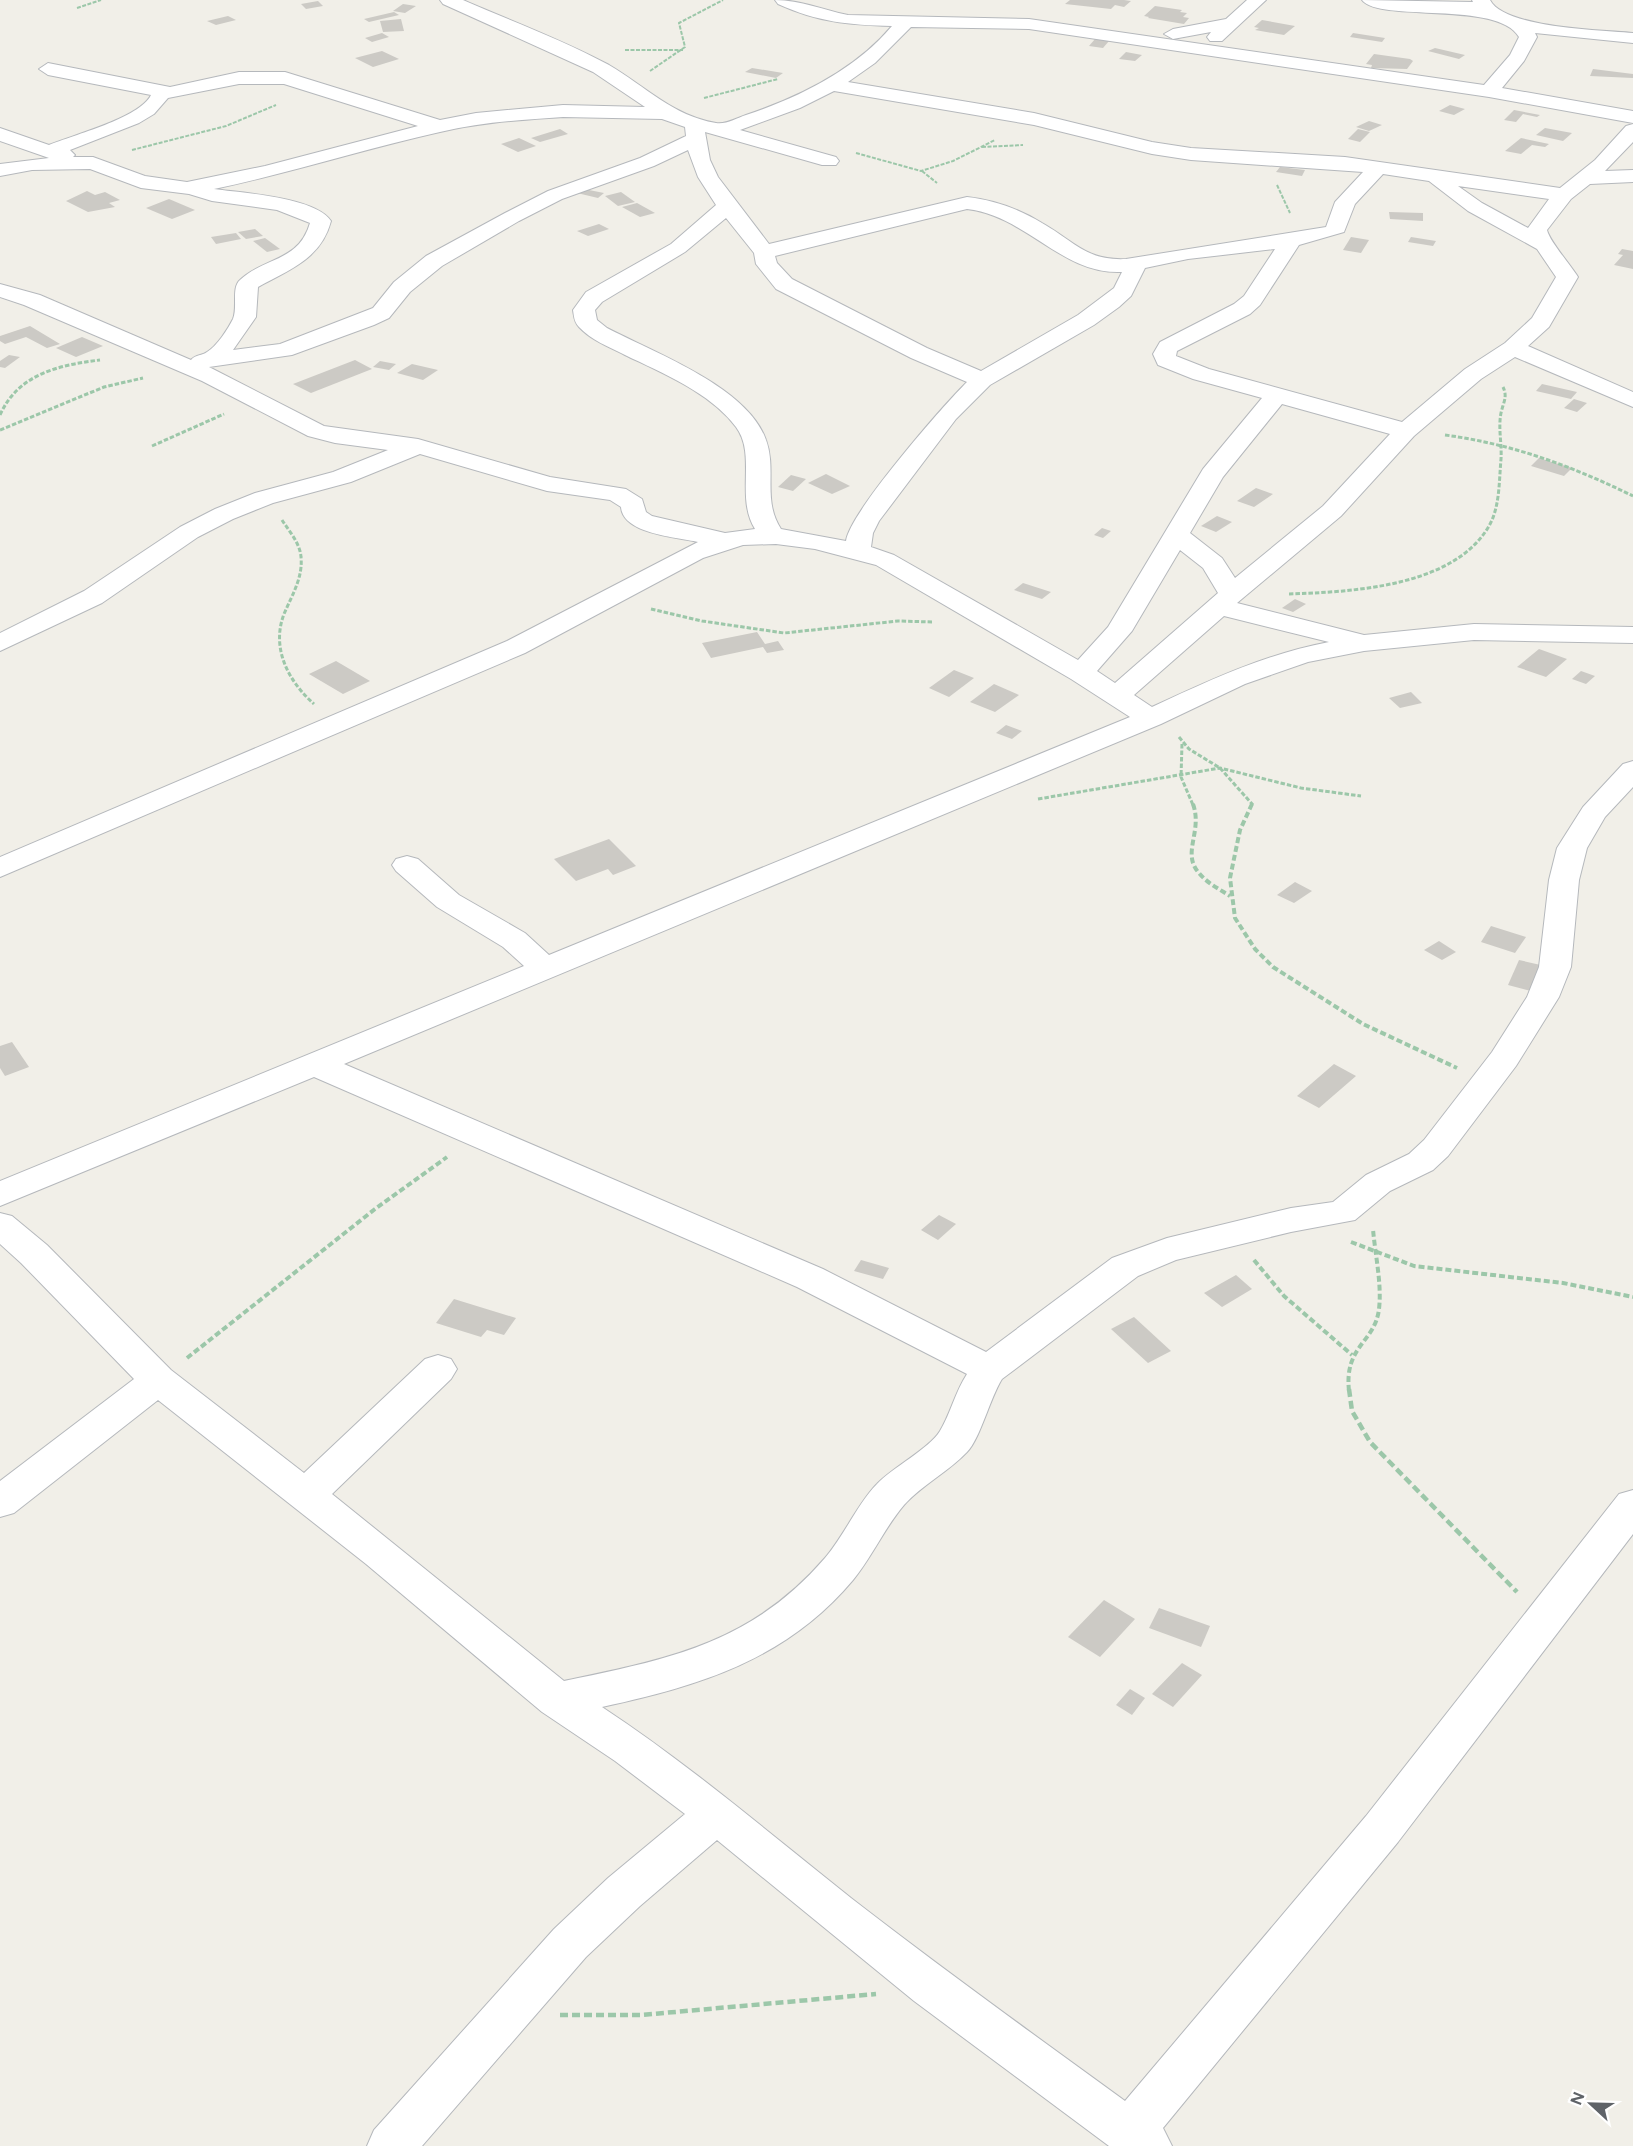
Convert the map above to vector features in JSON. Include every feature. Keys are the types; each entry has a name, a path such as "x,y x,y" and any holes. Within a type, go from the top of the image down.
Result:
{"street":[{"path":"448,0 565,53 628,85 662,111 701,132 829,161"},
{"path":"784,0 832,18 864,21 914,21 1004,14 1120,37 1489,91 1633,117"},
{"path":"1205,48 1257,0"},
{"path":"1371,0 1418,6 1482,4 1526,28 1528,37 1518,57 1489,91"},
{"path":"852,2 914,21"},
{"path":"195,365 291,348 381,313 402,287 434,261 512,218 555,195 639,166 701,132 832,85 914,21"},
{"path":"1120,37 1188,32 1231,23"},
{"path":"1519,24 1546,30 1633,38"},
{"path":"48,69 145,86 161,92 182,92 239,78 261,76 285,78 327,89 439,126"},
{"path":"608,110 628,85"},
{"path":"832,85 1034,119 1152,148 1260,159 1312,160 1564,195"},
{"path":"50,152 141,116 157,104 161,92"},
{"path":"187,188 299,164 439,126 518,114 608,110 662,111"},
{"path":"701,132 700,161 765,252 767,264 784,284 919,353 982,380"},
{"path":"0,134 50,152 84,160 141,182 187,188 215,196 289,208 308,213 321,221 319,231 296,259 249,284 246,290 249,299 247,316 195,365"},
{"path":"1542,244 1537,230 1544,217 1564,195 1629,142"},
{"path":"0,170 32,164 84,160"},
{"path":"765,252 951,205 968,203 982,204 1022,219 1089,262 1110,265 1140,262 1169,255 1300,239 1337,228 1345,202 1378,168"},
{"path":"1584,178 1633,176"},
{"path":"1116,697 1332,511 1406,431 1473,374 1513,348 1541,321 1567,277 1557,259 1542,244 1475,207 1435,178"},
{"path":"729,204 678,248 594,297 584,310 586,322 599,333 698,386 736,412 748,424 755,438 759,465 755,487 761,520 773,537"},
{"path":"1300,239 1247,304 1214,325 1178,340 1164,354 1171,364 1181,368 1406,431"},
{"path":"858,550 860,533 889,487 948,414 982,380 1086,320 1111,302 1123,291 1135,266 1140,262"},
{"path":"0,290 32,300 195,365 292,420 335,436 418,446 547,484 617,494 633,504 634,514 643,522 725,541"},
{"path":"1513,348 1633,400"},
{"path":"1081,673 1119,631 1212,474 1278,394"},
{"path":"0,643 93,597 189,532 264,498 326,483 418,446"},
{"path":"375,464 442,465 473,461"},
{"path":"1177,535 1213,563 1226,601"},
{"path":"0,868 338,721 400,698 516,647 694,552 725,541 745,537 773,537 858,550 908,572 945,597 1081,673 1116,697 1161,712"},
{"path":"1226,601 1364,643"},
{"path":"1565,632 1633,614"},
{"path":"0,1194 312,1063 546,969 1161,712 1235,678 1302,654 1364,643 1474,632 1633,634"},
{"path":"557,1700 659,1678 704,1664 749,1644 788,1617 821,1588 838,1569 858,1545 890,1495 955,1441 973,1395 989,1369 1125,1267 1167,1250 1291,1220 1343,1212 1378,1183 1421,1162 1436,1148 1487,1080 1543,997 1555,967 1564,880 1572,848 1593,813 1633,770"},
{"path":"407,865 448,901 514,939 546,969"},
{"path":"312,1063 810,1278 989,1369"},
{"path":"0,1225 34,1254 158,1380 482,1635 557,1700 630,1748 717,1814 833,1911 930,1986 1139,2139 1633,1505"},
{"path":"305,1495 355,1451 438,1369"},
{"path":"0,1502 158,1380"},
{"path":"391,2146 509,2015 570,1943 624,1892 717,1814"}],"path":[{"path":"77,8 101,0"},
{"path":"628,85 683,50 686,44 679,23 723,0"},
{"path":"662,111 787,76"},
{"path":"84,160 239,122 276,105 313,97 327,89"},
{"path":"852,152 921,171 931,170 982,147 1034,119"},
{"path":"1260,159 1282,193 1300,239"},
{"path":"0,415 9,393 32,378 76,363 109,360"},
{"path":"0,430 104,387 195,365"},
{"path":"1226,601 1382,584 1415,577 1447,565 1472,550 1489,527 1497,504 1502,445 1500,427 1506,390 1491,380 1473,374"},
{"path":"152,446 221,415 265,404"},
{"path":"1406,431 1502,445 1571,465 1633,496"},
{"path":"264,498 297,543 301,556 300,574 280,622 277,639 278,653 294,681 311,701 338,721"},
{"path":"609,597 702,621 771,632 801,632 898,621 934,622"},
{"path":"1161,712 1182,743 1220,768 1253,805 1238,841 1230,878 1235,918 1255,949 1273,967 1363,1024 1430,1058 1487,1080"},
{"path":"1182,743 1179,774 1197,817 1191,858 1196,869 1208,881 1231,896"},
{"path":"1032,799 1220,768 1301,788 1361,796"},
{"path":"158,1380 375,1209 478,1135"},
{"path":"1378,1183 1373,1221 1373,1251 1379,1310 1371,1330 1352,1355 1348,1379 1352,1411 1370,1443 1481,1557 1546,1619"},
{"path":"1240,1234 1260,1269 1284,1296 1352,1355"},
{"path":"1373,1251 1395,1261 1436,1270 1517,1276 1633,1297"},
{"path":"509,2015 641,2015 845,1999 930,1986"}],"building":[{"path":"1070,0 1131,1 1124,7 1115,5 1111,9 1065,4"},
{"path":"318,1 323,6 306,9 301,4"},
{"path":"403,4 416,6 405,13 393,11"},
{"path":"1155,6 1182,10 1180,12 1187,13 1183,17 1189,18 1184,24 1144,16"},
{"path":"394,12 399,15 369,22 364,19"},
{"path":"228,16 236,20 216,25 207,21"},
{"path":"401,19 404,31 383,32 380,21"},
{"path":"1262,20 1295,26 1284,35 1255,30 1259,28 1254,27"},
{"path":"382,33 389,37 372,42 365,38"},
{"path":"1353,33 1385,38 1382,42 1350,37"},
{"path":"1095,39 1109,41 1103,48 1089,46"},
{"path":"1435,48 1465,55 1459,59 1428,51"},
{"path":"382,51 399,59 373,67 355,58"},
{"path":"1126,52 1142,55 1135,61 1119,59"},
{"path":"1374,54 1413,61 1407,69 1371,68 1372,65 1366,64"},
{"path":"752,68 783,73 776,78 745,72"},
{"path":"1593,69 1633,74 1633,78 1590,76"},
{"path":"1450,105 1465,109 1454,115 1439,111"},
{"path":"1514,110 1540,115 1537,117 1523,114 1516,122 1504,120"},
{"path":"1369,121 1382,125 1369,131 1356,127"},
{"path":"1545,128 1572,133 1563,141 1536,135"},
{"path":"560,129 568,134 540,142 531,138"},
{"path":"1358,129 1370,132 1360,142 1348,139"},
{"path":"519,138 536,146 518,152 501,144"},
{"path":"1521,138 1549,144 1545,147 1532,145 1521,154 1505,151"},
{"path":"1280,167 1305,170 1302,176 1276,172"},
{"path":"584,189 604,193 598,198 577,193"},
{"path":"87,191 95,195 105,192 120,200 109,203 115,207 88,212 66,201"},
{"path":"621,192 635,202 618,206 605,196"},
{"path":"169,199 195,210 172,219 146,208"},
{"path":"637,203 655,213 640,217 622,207"},
{"path":"1389,212 1423,213 1423,221 1390,219"},
{"path":"599,224 609,229 588,236 577,231"},
{"path":"255,229 263,236 246,239 238,232"},
{"path":"236,233 241,239 216,244 211,237"},
{"path":"1351,237 1369,240 1361,253 1343,250"},
{"path":"1411,237 1436,241 1433,246 1408,242"},
{"path":"265,238 280,249 267,252 253,241"},
{"path":"1622,249 1633,251 1633,269 1614,265 1623,255 1618,254"},
{"path":"30,326 60,344 47,348 26,337 5,344 0,341 0,336"},
{"path":"82,337 103,346 76,357 56,348"},
{"path":"9,355 20,357 5,368 0,367 0,361"},
{"path":"355,360 372,369 311,393 293,384"},
{"path":"380,361 396,364 389,370 373,367"},
{"path":"412,364 438,370 423,380 397,373"},
{"path":"1542,384 1577,392 1571,399 1536,391"},
{"path":"1574,399 1587,403 1577,412 1564,408"},
{"path":"1539,458 1572,468 1564,476 1531,466"},
{"path":"826,474 850,486 832,494 808,483"},
{"path":"791,475 806,479 793,491 778,487"},
{"path":"1256,488 1273,494 1254,507 1237,501"},
{"path":"1217,516 1232,522 1216,532 1201,526"},
{"path":"1102,528 1111,531 1103,538 1094,535"},
{"path":"1023,583 1051,592 1042,599 1014,590"},
{"path":"1295,599 1306,604 1293,612 1282,608"},
{"path":"757,632 765,644 778,641 784,650 767,653 763,647 711,658 702,643"},
{"path":"1539,649 1567,659 1546,677 1517,667"},
{"path":"336,661 370,681 343,694 309,674"},
{"path":"954,670 974,678 949,697 929,688"},
{"path":"1581,671 1595,676 1586,684 1572,679"},
{"path":"994,684 1019,695 995,712 970,702"},
{"path":"1411,692 1422,703 1400,708 1389,698"},
{"path":"1006,725 1022,731 1012,739 996,733"},
{"path":"609,839 636,866 613,875 608,869 576,881 554,859"},
{"path":"1295,882 1312,891 1294,903 1277,895"},
{"path":"1491,926 1526,937 1515,953 1481,942"},
{"path":"1439,941 1456,952 1442,960 1424,950"},
{"path":"1519,960 1545,966 1535,992 1508,985"},
{"path":"12,1042 29,1067 5,1076 0,1068 0,1046"},
{"path":"1334,1064 1356,1076 1319,1108 1297,1096"},
{"path":"939,1215 956,1224 938,1240 921,1230"},
{"path":"861,1260 889,1268 883,1279 854,1271"},
{"path":"1236,1275 1252,1289 1222,1307 1204,1293"},
{"path":"454,1299 516,1318 504,1335 487,1330 481,1337 436,1323"},
{"path":"1134,1317 1171,1351 1148,1363 1111,1329"},
{"path":"1104,1600 1135,1619 1100,1657 1068,1637"},
{"path":"1159,1608 1210,1626 1201,1647 1149,1628"},
{"path":"1182,1663 1202,1675 1173,1707 1152,1694"},
{"path":"1130,1689 1145,1698 1132,1715 1116,1705"}]}
